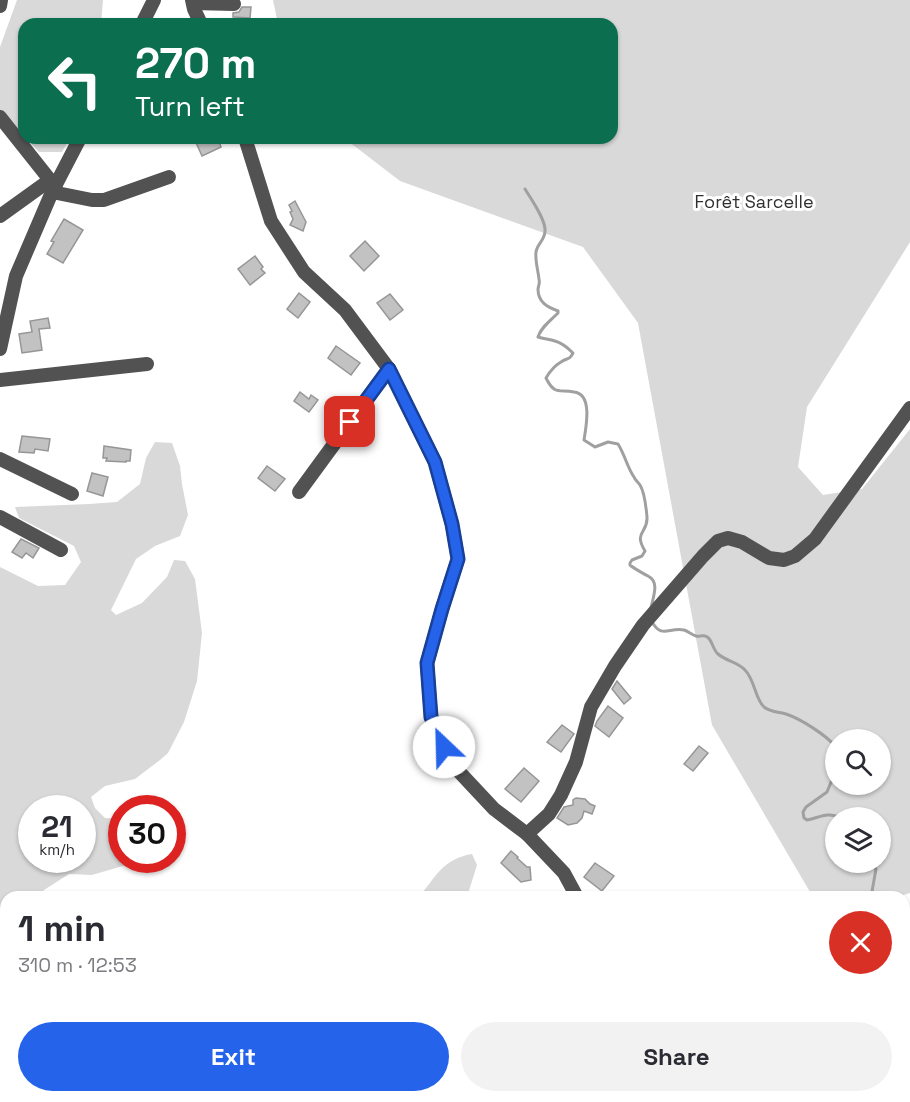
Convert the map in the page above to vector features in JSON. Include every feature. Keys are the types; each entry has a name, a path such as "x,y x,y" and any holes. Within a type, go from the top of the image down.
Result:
{"street":[{"path":"0,6 1,0"},
{"path":"145,18 154,0"},
{"path":"199,18 193,2 234,4"},
{"path":"0,117 18,140"},
{"path":"21,144 53,185 92,200 104,200 169,177"},
{"path":"0,349 16,276 53,185 77,144"},
{"path":"248,144 271,221 304,272 345,310 389,369 435,462 452,524 458,559 427,663 431,717 450,762 494,809 527,834 564,873 574,891"},
{"path":"0,216 53,185"},
{"path":"0,380 147,364"},
{"path":"299,492 389,369"},
{"path":"527,834 549,814 561,795 576,762 591,707 615,666 643,626 682,578 718,541 728,538 742,542 769,558 784,560 795,556 815,539 910,408"},
{"path":"0,459 72,494"},
{"path":"0,517 61,550"}],"green space":[{"path":"17,0 103,0 102,18 18,18 18,130 0,110 0,47"},
{"name":"Forêt Sarcelle","path":"273,0 910,0 910,242 807,407 798,467 823,495 862,489 910,429 910,891 809,891 712,725 638,323 583,247 400,181 352,144 618,144 618,18 277,18"},
{"path":"32,144 67,144 62,152 39,152"},
{"path":"155,442 172,443 180,466 188,515 180,536 155,546 136,559 111,610 116,615 142,603 167,577 174,560 185,561 195,579 202,633 197,681 184,722 168,753 135,779 105,786 94,795 18,795 18,873 96,873 96,809 108,818 108,870 92,875 69,874 43,891 0,891 0,567 38,586 65,585 81,562 74,546 19,518 15,507 117,502 140,484 146,458"},
{"path":"472,854 477,865 469,891 424,891 447,864 462,856"}],"building":[{"path":"242,7 251,7 250,18 233,17 233,13 239,12"},
{"path":"197,144 220,144 221,147 202,156"},
{"path":"295,201 306,222 303,231 290,225 293,219 289,205"},
{"path":"64,219 83,230 63,263 47,254 54,242 51,241"},
{"path":"365,241 379,256 364,271 350,256"},
{"path":"255,256 265,273 250,285 238,269"},
{"path":"299,293 310,302 298,318 287,309"},
{"path":"390,294 403,310 390,320 377,303"},
{"path":"48,318 50,328 39,329 42,350 22,353 19,334 32,332 30,321"},
{"path":"336,346 360,363 351,375 328,358"},
{"path":"300,392 309,399 311,395 318,400 309,412 294,401"},
{"path":"22,436 50,439 48,451 35,449 34,453 19,452"},
{"path":"104,446 131,450 130,461 106,461 107,458 103,458"},
{"path":"267,466 285,479 275,491 258,478"},
{"path":"92,473 108,477 103,496 87,491"},
{"path":"21,539 39,548 33,558 26,553 22,558 12,552"},
{"path":"617,681 631,698 624,704 612,689"},
{"path":"608,706 623,718 609,737 595,726"},
{"path":"562,725 574,734 561,752 547,742"},
{"path":"699,746 708,753 693,771 684,764"},
{"path":"524,768 539,781 521,802 505,789"},
{"path":"585,799 595,806 592,814 584,811 577,823 568,825 557,818 564,807 573,805 573,800"},
{"path":"511,851 527,867 530,867 531,880 521,882 501,863"},
{"path":"595,863 614,876 602,891 584,877"}],"waterway":[{"path":"525,189 545,226 544,237 536,252 538,294 544,303 558,311 538,337 560,343 573,353 554,367 546,378 555,390 580,394 584,399 587,412 584,440 595,447 608,442 618,444 642,488 647,523 640,540 645,551 642,556 632,560 630,565 654,582 655,590 651,608"},
{"path":"652,622 659,630 679,629 696,636 707,637 718,654 745,670 764,707 792,716 825,736"},
{"path":"825,793 806,807 803,812 807,820 825,816"},
{"path":"872,891 875,873"}],"route":[{"path":"350,422 389,369 435,462 452,524 458,559 427,663 431,717 444,747"}]}
